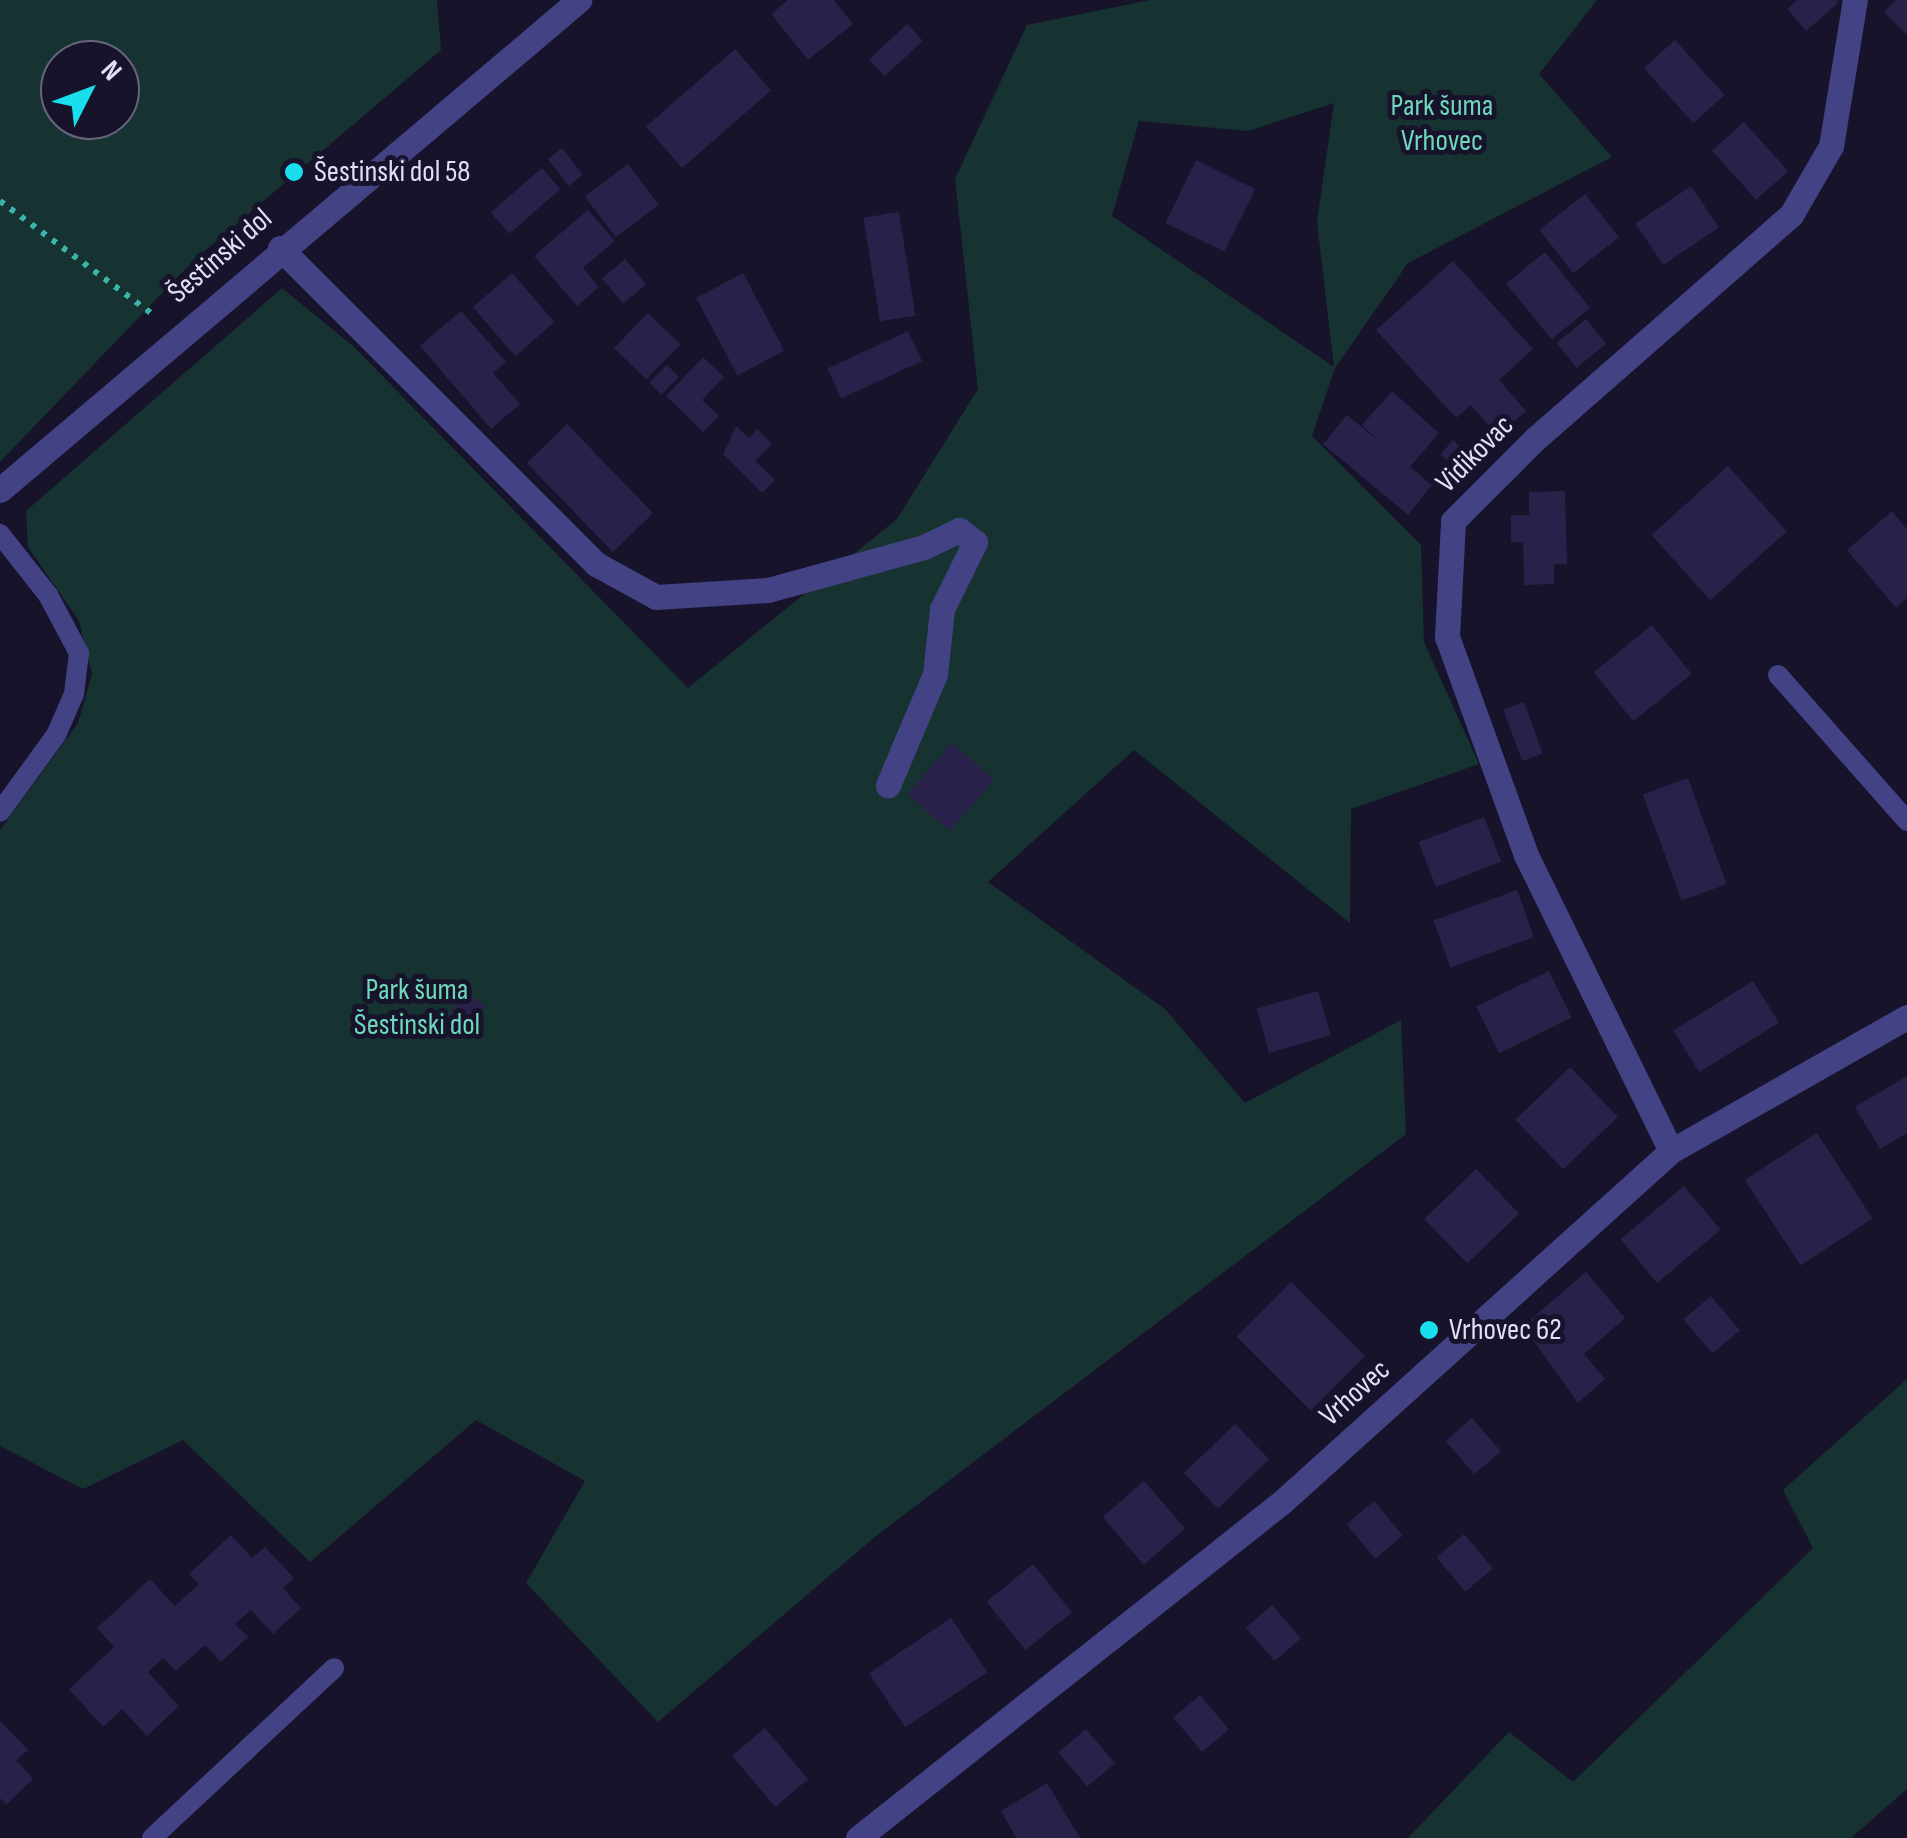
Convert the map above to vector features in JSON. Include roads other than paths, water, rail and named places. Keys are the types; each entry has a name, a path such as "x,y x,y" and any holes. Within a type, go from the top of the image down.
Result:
{"street":[{"name":"Šestinski dol","path":"0,490 140,376 280,248 580,0"},
{"name":"Vidikovac","path":"1671,1151 1526,855 1446,637 1454,520 1535,439 1791,215 1830,146 1856,0"},
{"path":"280,248 596,564 656,597 768,590 924,547 959,530 975,542 942,609 936,674 888,785"},
{"name":"Vrhovec","path":"858,1838 1282,1502 1671,1151 1907,1016"}],"lane":[{"path":"0,534 48,595 79,653 74,694 56,735 0,812"},
{"path":"1778,675 1907,821"},
{"path":"152,1838 334,1668"}],"place":[{"name":"Šestinski dol 58","path":"294,172"},
{"name":"Vrhovec 62","path":"1429,1330"}],"park label":[{"name":"Park šuma Vrhovec","path":"1442,123"},
{"name":"Park šuma Šestinski dol","path":"417,1007"}]}
